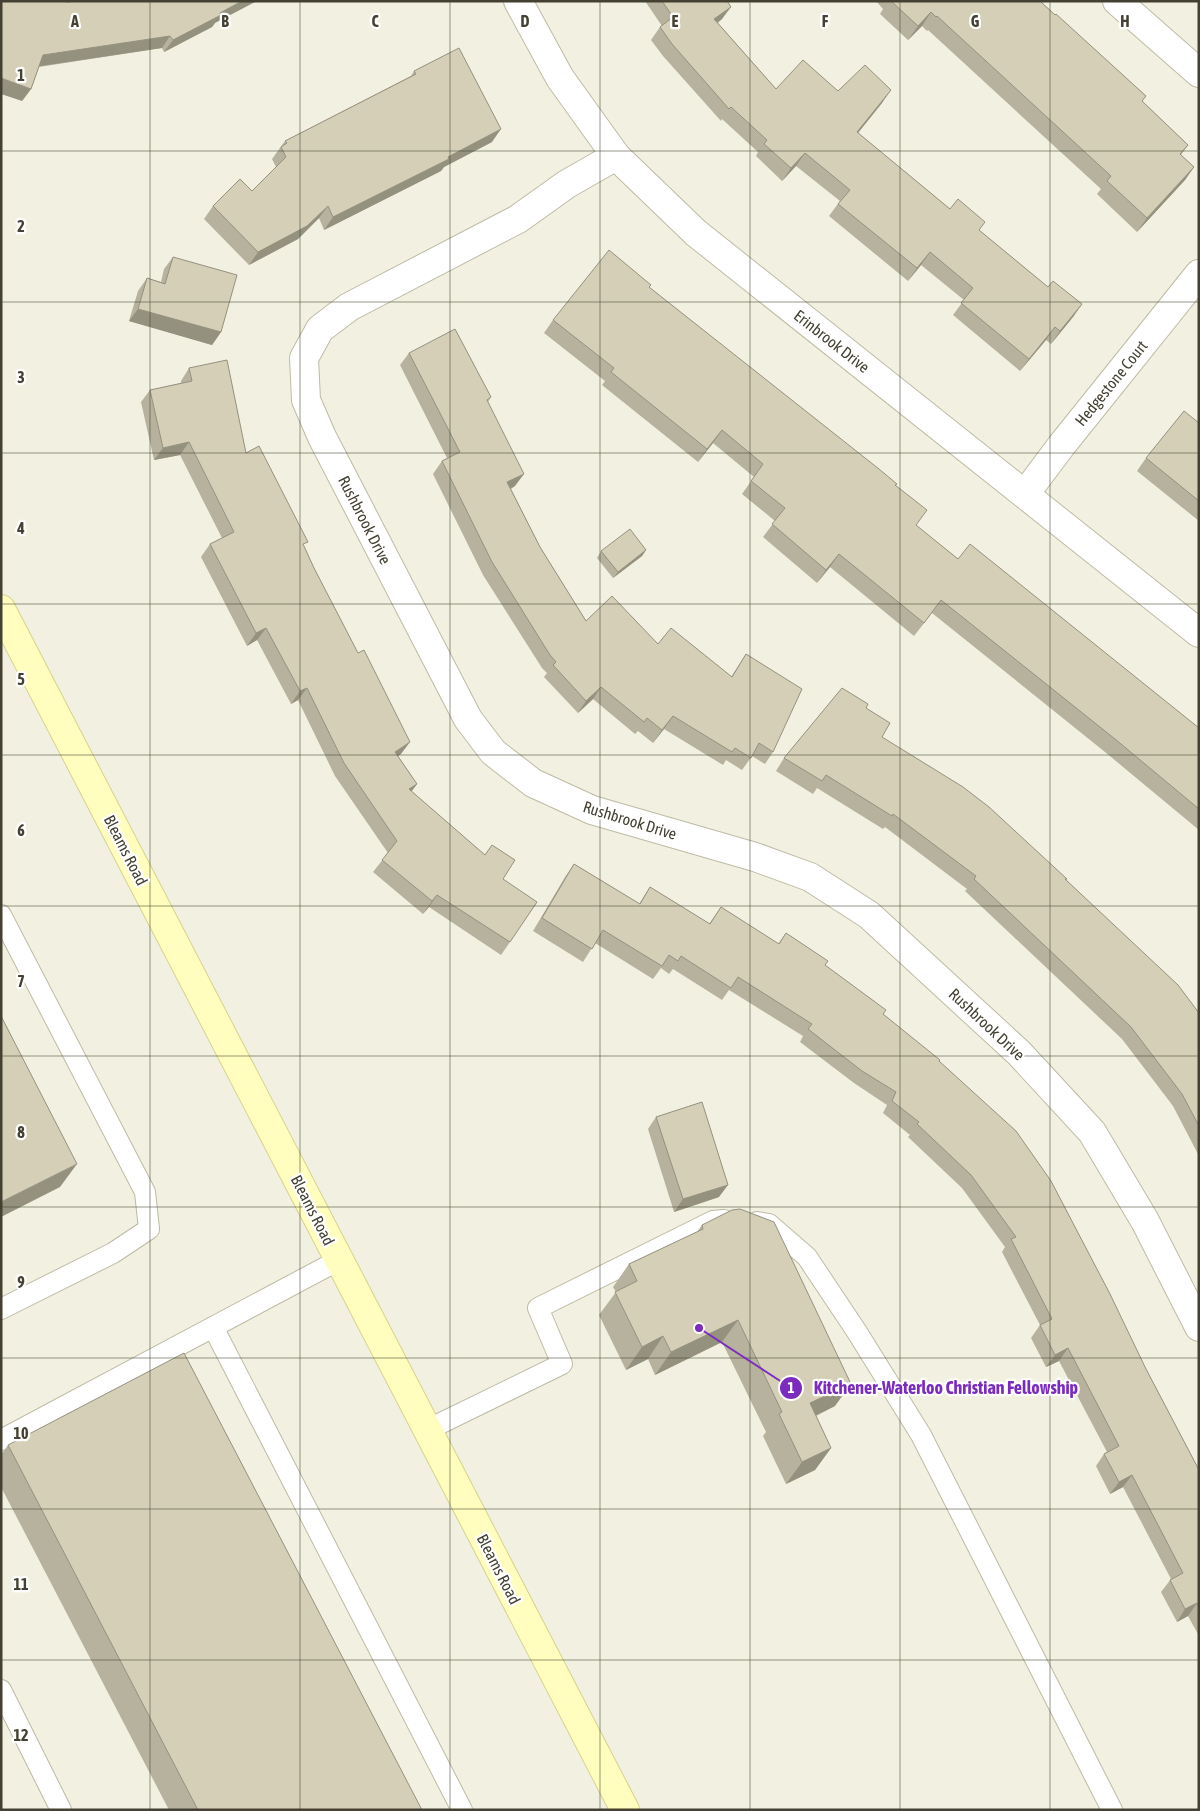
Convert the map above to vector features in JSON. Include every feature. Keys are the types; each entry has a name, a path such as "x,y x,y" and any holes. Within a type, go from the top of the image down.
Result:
{"main road":[{"name":"Bleams Road","path":"1,609 624,1810"}],"street":[{"name":"Erinbrook Drive","path":"518,1 560,78 616,156 696,234 1199,633"},
{"path":"1117,1 1199,73"},
{"name":"Rushbrook Drive","path":"616,156 566,184 518,219 349,307 320,329 304,358 306,400 322,437 468,720 493,752 533,783 592,810 755,857 810,876 869,915 1019,1053 1092,1132 1145,1221 1199,1327"},
{"name":"Hedgestone Court","path":"1025,494 1061,446 1199,274"}],"lane":[{"path":"1,915 146,1192 149,1228 113,1252 1,1309"},
{"path":"427,1430 562,1364 538,1308 713,1221 736,1218 769,1224 807,1257 857,1332 921,1435 1112,1810"},
{"path":"1,1440 338,1260"},
{"path":"213,1327 462,1810"},
{"path":"1,1690 61,1810"}],"building":[{"path":"1,1 242,1 220,13 221,15 173,40 170,36 43,55 31,89 1,78"},
{"path":"662,1 727,1 731,7 714,19 776,89 803,60 838,91 865,65 891,90 857,132 950,209 958,199 985,222 979,230 1048,287 1053,281 1082,304 1060,331 1055,327 1029,359 961,303 973,288 930,252 917,268 838,204 850,190 805,153 791,168 764,144 767,140 731,107 729,109 672,44 660,27 673,17"},
{"path":"891,1 1040,1 1146,96 1142,101 1188,145 1180,154 1194,167 1147,218 1107,181 1111,176 937,16 931,12 918,26"},
{"path":"459,48 501,129 448,157 449,159 333,217 328,206 307,226 258,252 213,206 240,179 252,191 286,157 281,147 287,143 285,141 416,74 414,71"},
{"path":"609,250 651,285 649,287 879,469 897,484 895,485 927,510 916,525 958,559 970,544 1199,728 1199,809 1115,739 941,600 924,623 839,554 826,570 772,524 785,508 751,481 763,464 722,430 707,449 611,372 614,368 553,320"},
{"path":"173,257 237,275 221,332 138,309 147,278 165,284"},
{"path":"455,329 491,397 487,400 524,474 507,482 540,547 586,621 612,596 658,644 671,628 732,677 746,654 802,689 773,752 759,743 751,758 735,748 732,752 673,716 662,730 647,718 644,722 601,687 586,701 553,665 556,662 492,562 442,461 460,452 409,353"},
{"path":"227,360 246,453 259,446 308,542 303,544 314,568 358,653 364,650 410,742 395,752 417,784 409,789 485,855 492,845 515,860 503,879 537,902 510,942 437,895 432,901 382,860 397,841 344,763 307,688 300,691 266,628 256,633 210,544 234,532 189,442 163,448 150,390 192,381 189,368"},
{"path":"1184,411 1199,423 1199,501 1146,458"},
{"path":"630,529 646,550 618,572 601,551"},
{"path":"842,688 868,704 866,708 890,723 882,737 963,787 989,807 1178,985 1199,1013 1199,1126 1182,1094 1131,1027 974,879 976,876 893,814 892,816 826,775 822,781 784,758"},
{"path":"574,864 640,904 650,887 710,924 721,907 779,944 786,933 828,961 825,965 886,1010 883,1014 940,1060 1016,1131 1051,1181 1199,1470 1199,1607 1197,1603 1185,1609 1170,1580 1183,1573 1132,1475 1119,1482 1104,1454 1119,1446 1068,1348 1055,1355 1040,1325 1052,1319 1011,1239 1016,1237 971,1175 917,1124 919,1122 892,1101 896,1092 862,1071 808,1029 812,1024 738,977 731,988 681,956 678,961 669,955 662,966 603,930 592,949 542,918"},
{"path":"1,1016 77,1164 1,1202"},
{"path":"702,1102 728,1185 683,1199 656,1117"},
{"path":"740,1209 774,1222 851,1384 810,1403 831,1448 802,1462 779,1414 782,1412 738,1320 671,1352 663,1336 642,1347 615,1292 637,1281 629,1264 703,1229 702,1225 732,1210"},
{"path":"184,1353 422,1810 198,1810 8,1445"}],"place":[{"name":"Kitchener-Waterloo Christian Fellowship","path":"699,1328"}]}
